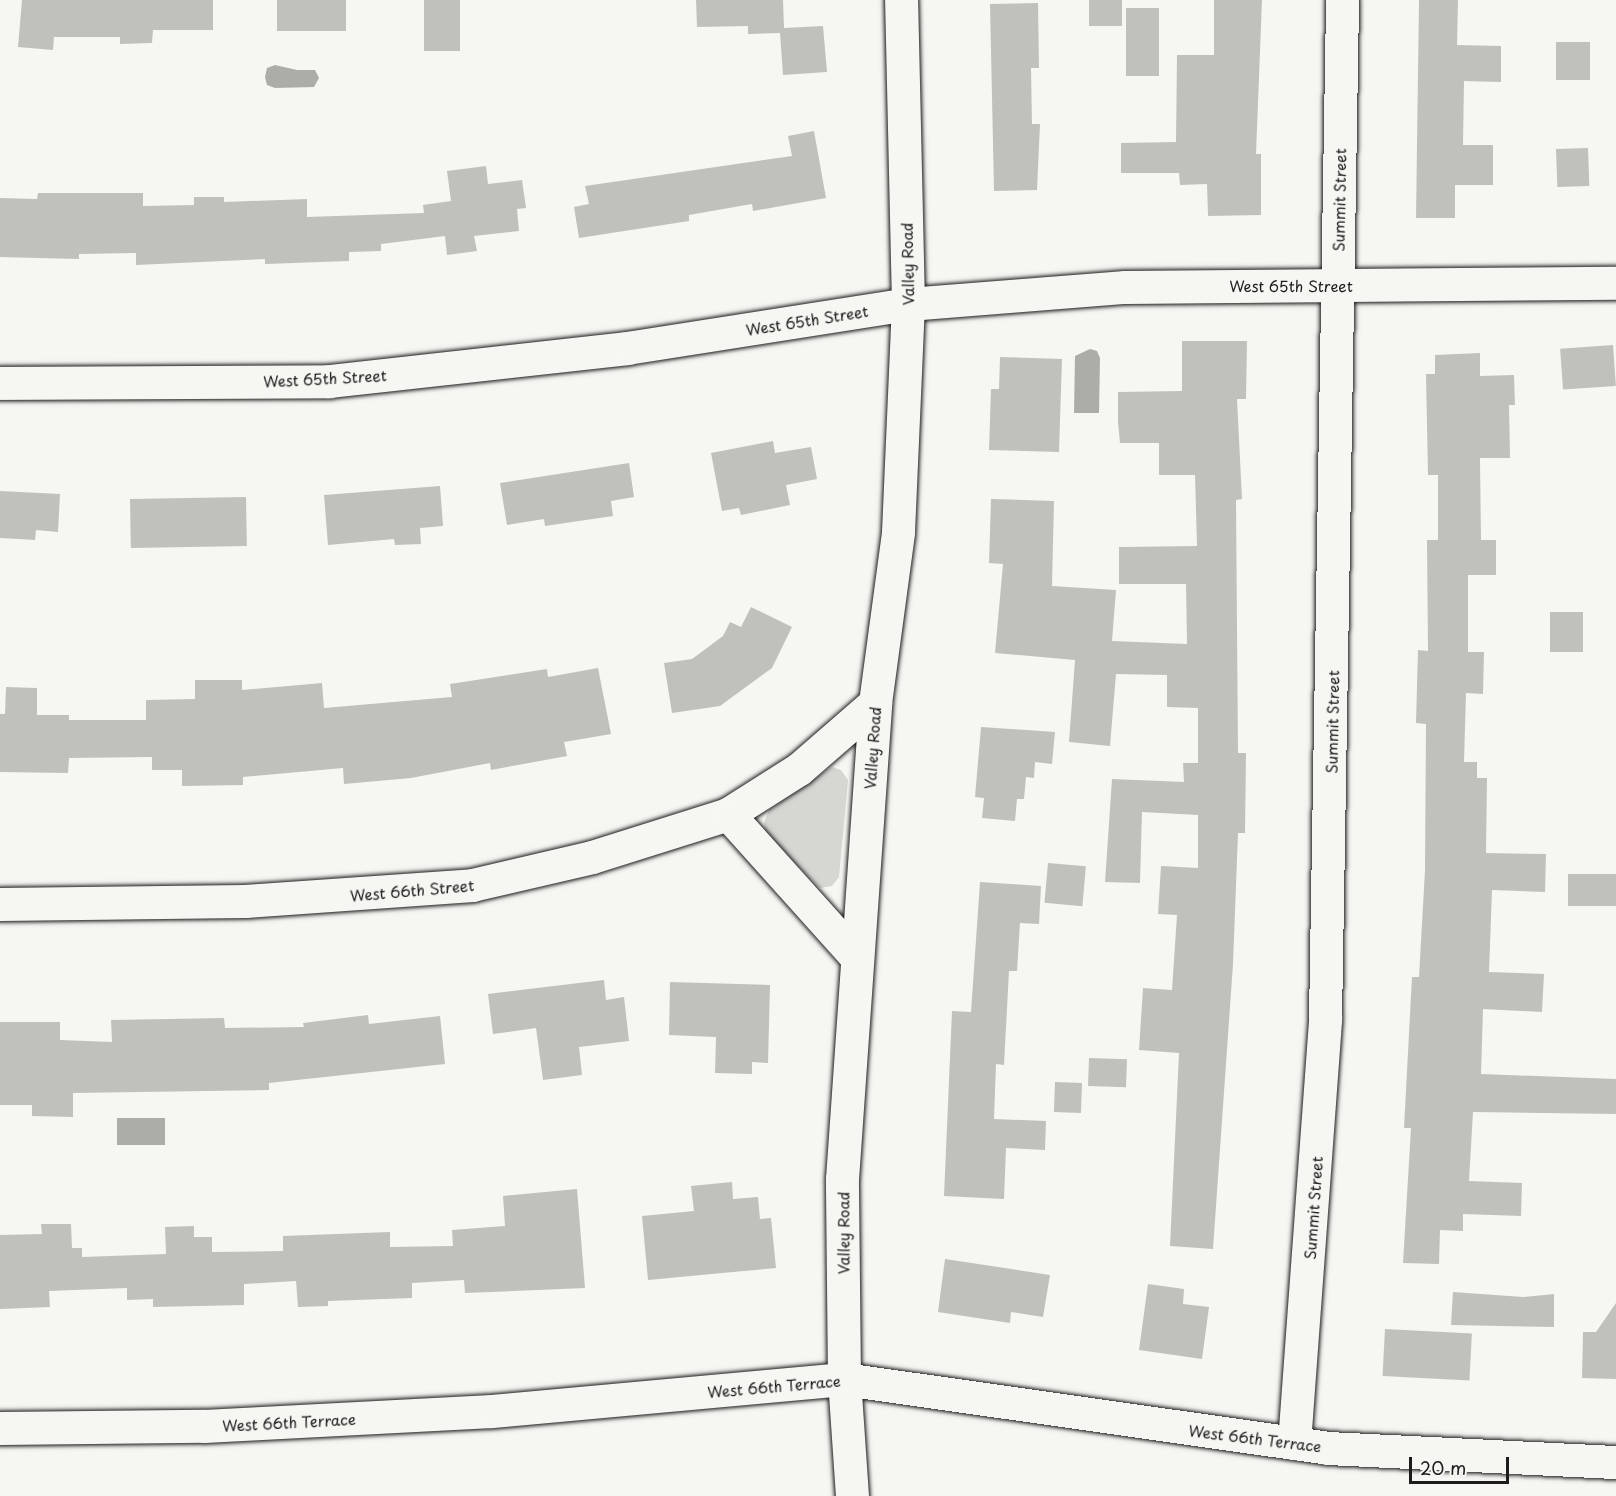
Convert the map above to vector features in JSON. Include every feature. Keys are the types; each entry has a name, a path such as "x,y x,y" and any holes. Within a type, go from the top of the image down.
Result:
{"street":[{"name":"Valley Road","path":"852,1496 844,1379 842,1179 875,703 898,532 908,304 902,0"},
{"name":"Summit Street","path":"1294,1443 1325,1019 1342,0"},
{"name":"West 65th Street","path":"0,382 329,381 627,348 908,304 1125,288 1616,283"},
{"name":"West 66th Street","path":"0,904 256,901 472,885 592,857 728,813 799,768 875,703"},
{"path":"728,813 857,958"},
{"name":"West 66th Terrace","path":"0,1428 204,1426 468,1413 844,1379 1294,1443 1500,1458 1616,1462"}],"shaded area":[{"path":"275,65 297,70 315,70 319,78 314,87 275,88 267,85 265,77 267,68"},
{"path":"1090,349 1097,351 1100,358 1099,413 1074,413 1075,356"},
{"path":"832,767 841,770 848,780 839,877 832,886 820,888 766,834 764,823 769,810"},
{"path":"117,1118 165,1118 165,1145 117,1145"}],"building":[{"path":"22,0 213,0 213,30 153,30 152,43 120,44 120,37 54,37 53,50 18,47"},
{"path":"277,0 346,0 346,31 277,31"},
{"path":"424,0 460,0 460,51 424,51"},
{"path":"696,0 783,0 784,28 823,26 827,72 783,75 780,33 748,34 748,26 697,27"},
{"path":"1089,0 1122,0 1122,26 1089,26"},
{"path":"1214,0 1262,0 1256,154 1261,154 1261,215 1208,216 1207,184 1180,185 1179,173 1121,173 1121,143 1176,142 1177,55 1214,55"},
{"path":"1419,0 1458,0 1457,45 1501,46 1501,82 1464,81 1463,145 1493,145 1493,185 1455,185 1455,218 1416,218"},
{"path":"1038,3 1039,68 1031,68 1032,124 1040,124 1037,190 994,191 990,4"},
{"path":"1126,8 1159,8 1159,76 1126,76"},
{"path":"1556,42 1590,42 1590,80 1556,80"},
{"path":"814,131 826,198 753,211 752,204 689,215 689,221 579,238 574,207 589,204 585,186 792,156 788,136"},
{"path":"1588,148 1589,186 1557,187 1556,149"},
{"path":"486,166 488,184 522,180 526,208 517,209 519,231 474,236 477,251 447,255 445,236 381,244 381,251 349,252 349,261 265,264 265,259 136,265 136,253 79,254 79,259 0,257 0,198 37,199 38,193 143,193 143,206 194,205 194,197 224,197 224,202 307,199 307,217 424,213 423,205 451,201 447,171"},
{"path":"1182,341 1247,341 1246,399 1237,399 1242,499 1236,500 1238,753 1246,753 1245,833 1238,833 1233,964 1213,1249 1170,1246 1179,1053 1139,1050 1143,988 1172,990 1177,915 1158,914 1161,866 1198,868 1198,815 1142,812 1140,883 1105,882 1112,779 1184,782 1183,763 1198,763 1198,708 1167,707 1167,675 1116,674 1110,746 1069,742 1075,660 995,653 1003,564 989,563 991,499 1054,501 1052,586 1116,590 1112,641 1187,644 1186,584 1119,584 1119,547 1197,546 1195,475 1159,475 1159,443 1120,443 1118,422 1118,392 1182,391"},
{"path":"1613,345 1616,386 1563,390 1560,349"},
{"path":"1480,353 1480,376 1514,375 1515,405 1509,405 1510,458 1480,458 1481,540 1496,540 1496,575 1468,575 1468,652 1484,652 1483,694 1466,693 1464,762 1477,762 1477,778 1487,778 1486,853 1546,854 1545,892 1492,890 1489,972 1544,974 1542,1012 1483,1009 1481,1074 1616,1079 1616,1114 1473,1112 1469,1181 1522,1183 1521,1216 1463,1214 1463,1231 1440,1230 1439,1264 1403,1263 1411,1128 1404,1128 1412,977 1419,977 1425,870 1426,724 1416,723 1418,650 1428,651 1427,540 1438,540 1438,475 1428,475 1426,374 1435,374 1435,355"},
{"path":"1000,357 1062,359 1059,452 989,450 991,389 999,389"},
{"path":"773,441 775,453 811,447 817,479 786,485 790,505 741,515 739,508 722,511 711,453"},
{"path":"629,463 634,497 611,501 613,516 545,526 544,519 507,525 500,483"},
{"path":"440,486 443,526 420,528 421,544 395,545 394,539 328,545 324,495"},
{"path":"0,491 60,494 58,532 36,530 35,540 0,538"},
{"path":"246,497 247,546 131,548 130,499"},
{"path":"751,607 792,627 772,668 720,706 672,713 664,663 692,659 723,636 730,622 741,627"},
{"path":"1550,612 1583,612 1583,652 1550,652"},
{"path":"598,668 611,734 564,742 567,756 491,770 490,763 411,778 344,784 343,768 243,777 243,785 182,786 182,770 152,770 152,757 69,758 68,773 0,772 0,714 5,714 6,687 37,688 37,715 69,715 69,720 146,720 146,700 195,699 195,680 242,680 242,690 322,683 324,708 452,697 450,684 547,669 548,677"},
{"path":"981,727 1055,732 1052,764 1035,762 1034,778 1026,777 1024,799 1017,799 1015,821 982,818 984,798 975,797"},
{"path":"1048,863 1086,866 1082,906 1045,903"},
{"path":"1568,874 1616,874 1616,906 1568,906"},
{"path":"980,882 1041,886 1039,924 1020,923 1017,971 1009,971 1004,1065 996,1064 994,1119 1046,1121 1045,1150 1006,1148 1004,1199 944,1196 952,1011 971,1012"},
{"path":"604,980 606,1000 624,997 629,1041 579,1047 582,1075 543,1080 536,1028 493,1034 488,994"},
{"path":"670,982 770,985 768,1063 752,1062 752,1074 715,1073 716,1037 669,1035"},
{"path":"368,1015 369,1024 440,1016 445,1064 269,1083 269,1090 73,1093 73,1117 32,1116 32,1105 0,1105 0,1022 60,1022 60,1040 112,1042 111,1020 224,1018 225,1028 304,1027 303,1023"},
{"path":"1089,1058 1127,1059 1126,1087 1088,1086"},
{"path":"1055,1082 1082,1083 1081,1113 1054,1112"},
{"path":"732,1182 733,1199 758,1197 760,1219 771,1218 776,1268 648,1280 642,1216 694,1211 691,1186"},
{"path":"577,1189 585,1288 465,1293 464,1280 412,1283 412,1298 328,1301 328,1306 298,1307 296,1281 244,1284 244,1305 153,1307 153,1299 127,1300 127,1288 49,1291 50,1307 0,1309 0,1235 42,1234 41,1224 71,1224 72,1248 82,1248 82,1257 166,1254 165,1227 194,1226 194,1237 212,1237 212,1252 283,1251 283,1236 390,1232 390,1247 453,1246 452,1230 505,1226 503,1196"},
{"path":"945,1259 1050,1275 1043,1317 1011,1312 1010,1323 938,1312"},
{"path":"1148,1284 1184,1289 1183,1304 1209,1307 1202,1359 1139,1350"},
{"path":"1453,1292 1523,1297 1554,1294 1554,1327 1451,1325"},
{"path":"1616,1303 1616,1379 1582,1378 1583,1332 1596,1332"},
{"path":"1385,1329 1472,1334 1469,1380 1383,1376"}]}
